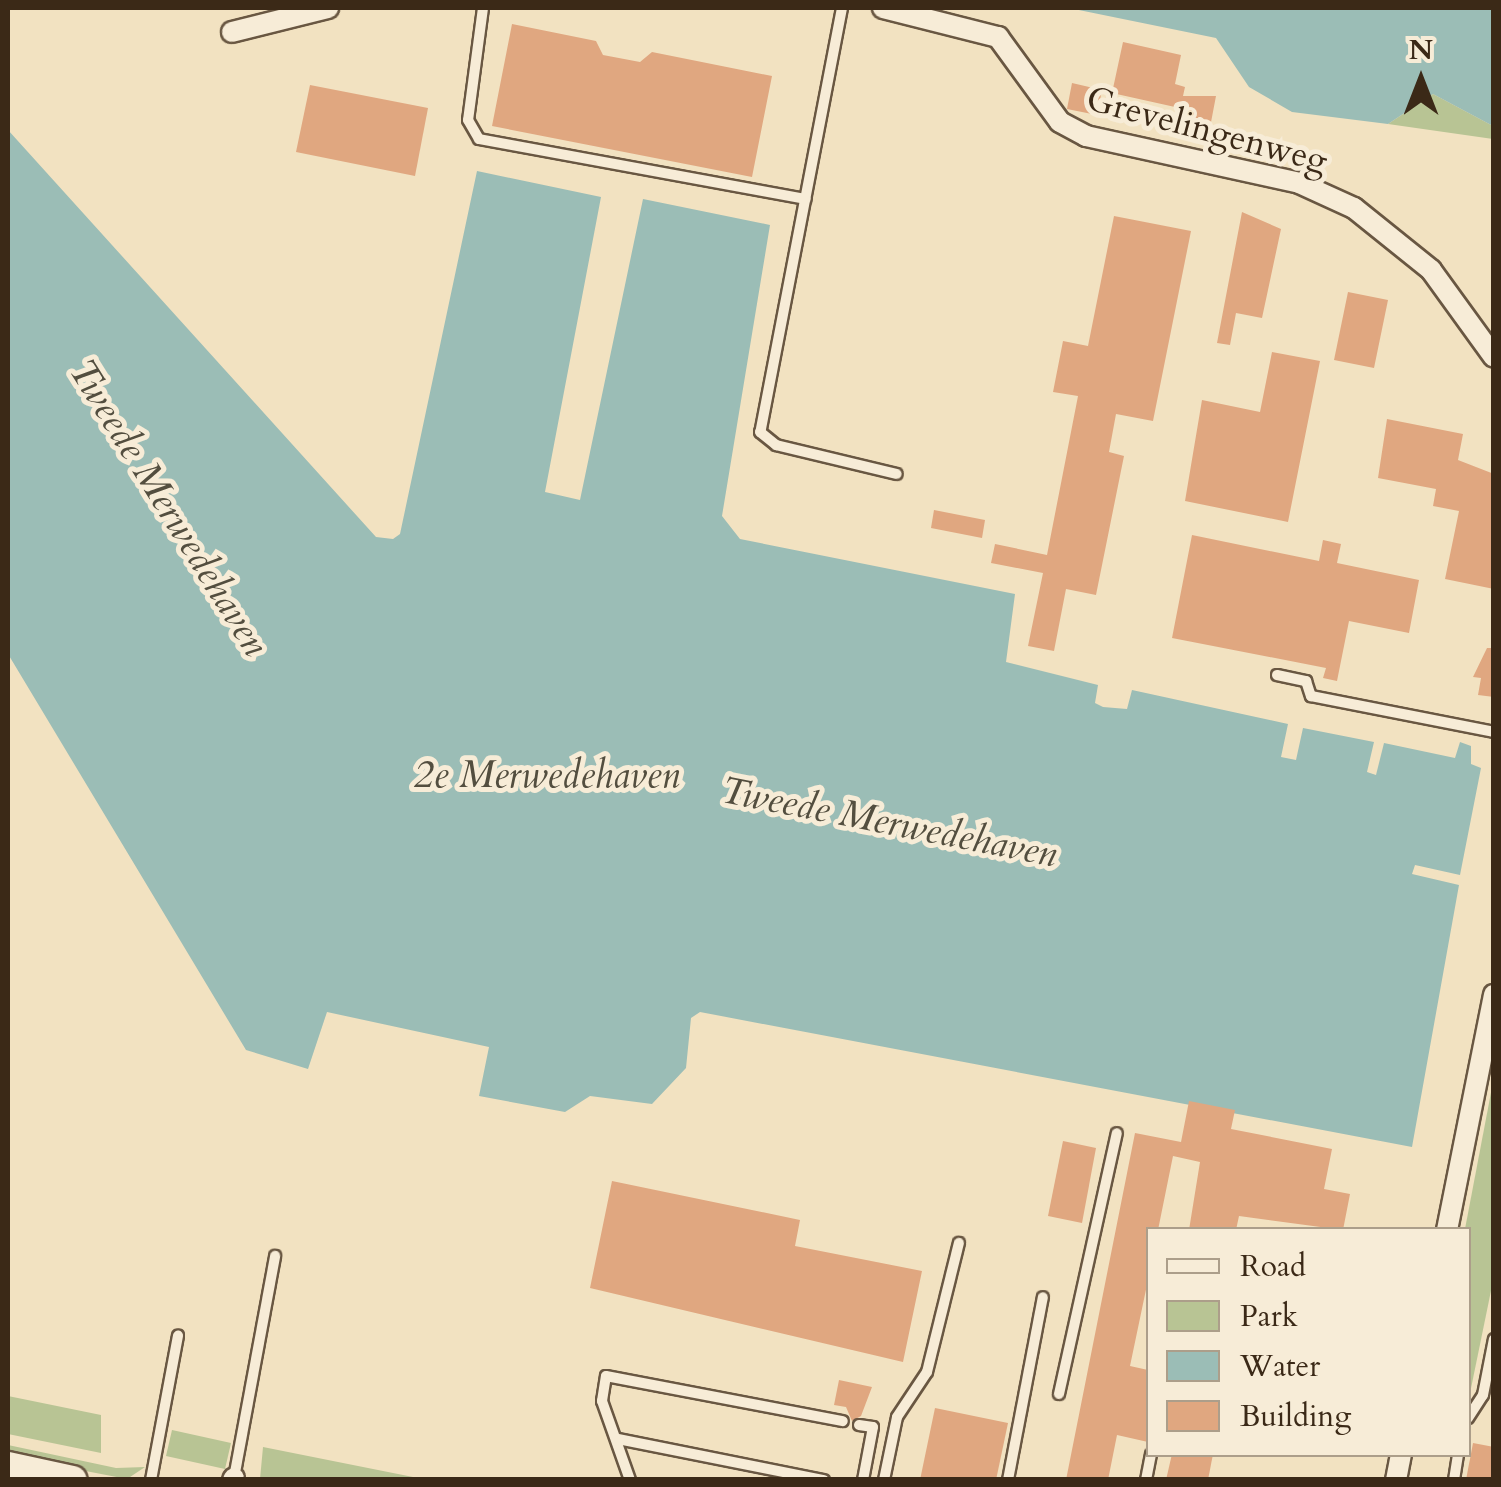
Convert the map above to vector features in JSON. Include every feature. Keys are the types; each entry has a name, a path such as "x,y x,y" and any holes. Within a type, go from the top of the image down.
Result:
{"street":[{"path":"232,32 328,8"},
{"name":"Grevelingenweg","path":"883,8 998,37 1060,122 1086,136 1299,183 1354,208 1431,270 1494,357"},
{"path":"1447,1227 1494,995"},
{"path":"8,1466 73,1480"}],"lane":[{"path":"484,8 468,120 479,139 806,199"},
{"path":"842,8 760,432 776,445 897,474"},
{"path":"1276,675 1306,681 1311,696 1494,732"},
{"path":"1059,1394 1117,1133"},
{"path":"884,1480 898,1416 928,1372 960,1243"},
{"path":"234,1479 274,1256"},
{"path":"1008,1480 1043,1297"},
{"path":"151,1480 178,1336"},
{"path":"1471,1413 1483,1395 1494,1339"},
{"path":"630,1480 602,1401 606,1376 843,1421"},
{"path":"859,1424 873,1427 863,1480"},
{"path":"618,1439 824,1480"}],"green space":[{"path":"1433,94 1493,126 1493,139 1388,124"},
{"path":"1493,1082 1493,1281 1471,1388 1471,1227 1465,1227"},
{"path":"8,1396 101,1415 101,1453 8,1434"},
{"path":"172,1430 231,1443 225,1469 166,1456"},
{"path":"8,1445 116,1468 145,1467 127,1479 8,1456"},
{"path":"263,1447 423,1479 260,1479"}],"water":[{"path":"1069,8 1493,8 1493,126 1433,94 1388,124 1292,112 1249,87 1216,38"},
{"name":"2e Merwedehaven","path":"8,130 376,537 393,539 400,534 477,171 601,197 545,492 580,500 643,199 770,225 722,516 740,539 1015,594 1006,662 1098,685 1095,703 1103,707 1127,709 1132,690 1288,724 1281,757 1296,760 1303,728 1374,742 1367,772 1376,775 1384,743 1455,758 1460,742 1471,746 1471,764 1481,768 1460,875 1415,865 1412,874 1459,885 1412,1147 700,1012 691,1018 686,1068 652,1104 590,1096 565,1112 479,1096 489,1047 327,1012 308,1069 246,1050 8,654"}],"building":[{"path":"512,24 596,41 603,55 640,62 652,52 772,76 752,177 492,126"},
{"path":"1123,42 1181,55 1175,84 1185,87 1183,96 1216,96 1208,138 1196,135 1193,111 1112,93"},
{"path":"1072,83 1102,90 1097,115 1067,109"},
{"path":"310,85 428,108 415,176 296,152"},
{"path":"1242,212 1281,229 1262,318 1236,313 1230,345 1217,343"},
{"path":"1114,216 1191,231 1153,421 1116,414 1109,452 1124,456 1096,595 1066,589 1054,651 1028,646 1043,573 991,563 995,544 1047,555 1078,396 1053,392 1063,341 1088,346"},
{"path":"1348,292 1388,300 1374,368 1334,360"},
{"path":"1272,352 1320,361 1288,522 1185,501 1202,400 1260,412"},
{"path":"1387,419 1463,434 1458,460 1494,474 1494,589 1445,579 1459,511 1433,506 1436,489 1378,478"},
{"path":"934,510 985,520 982,538 931,528"},
{"path":"1192,535 1319,561 1323,540 1341,544 1337,563 1419,580 1409,633 1349,621 1337,681 1323,678 1326,668 1172,638"},
{"path":"1487,648 1494,648 1494,697 1478,695 1481,678 1473,677"},
{"path":"1189,1101 1235,1110 1231,1129 1332,1149 1324,1189 1350,1194 1344,1227 1239,1216 1237,1227 1189,1227 1200,1162 1173,1156 1159,1227 1146,1227 1146,1290 1130,1366 1146,1370 1146,1442 1117,1435 1108,1480 1066,1480 1135,1133 1181,1142"},
{"path":"1063,1141 1096,1148 1082,1223 1048,1216"},
{"path":"612,1181 800,1220 795,1246 922,1271 903,1362 590,1288"},
{"path":"839,1380 872,1387 861,1416 852,1421 846,1407 834,1405"},
{"path":"935,1408 1008,1423 996,1480 920,1480"},
{"path":"1473,1443 1494,1447 1494,1480 1466,1480"},
{"path":"1171,1457 1212,1457 1208,1480 1166,1480"}],"water label":[{"name":"Tweede Merwedehaven","path":"168,508"},
{"name":"Tweede Merwedehaven","path":"889,823"}]}
